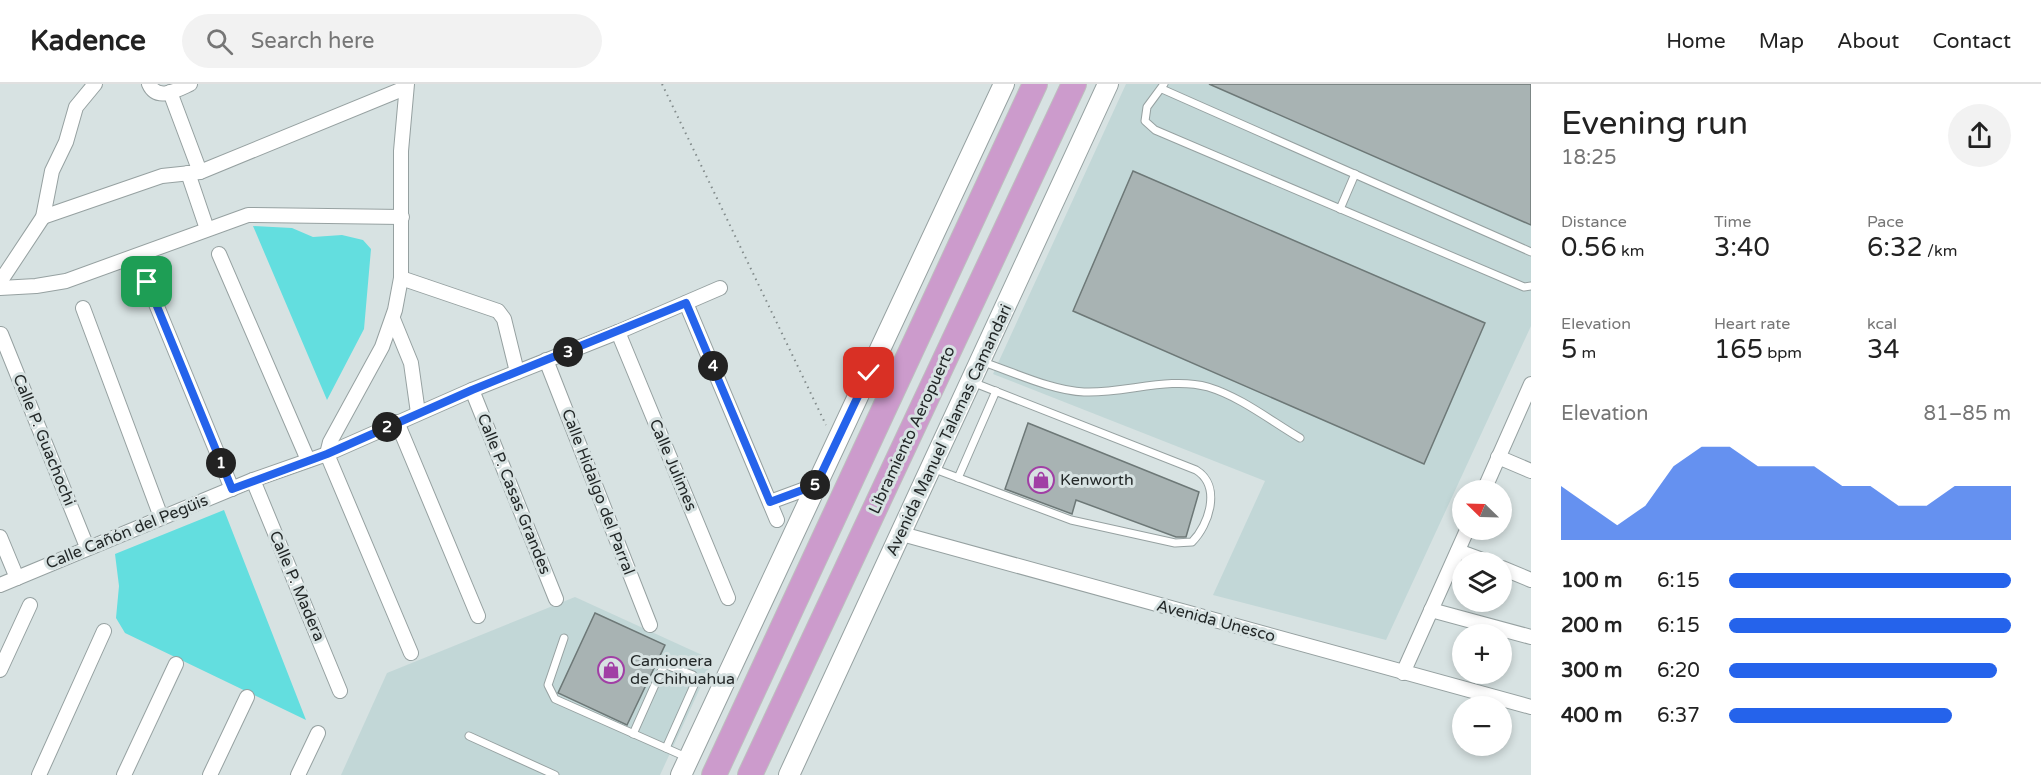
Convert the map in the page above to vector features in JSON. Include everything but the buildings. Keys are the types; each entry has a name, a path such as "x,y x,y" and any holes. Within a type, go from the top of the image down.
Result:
{"highway":[{"name":"Libramiento Aeropuerto","path":"714,775 1035,84"},
{"name":"Libramiento Aeropuerto","path":"750,775 1074,84"},
{"path":"1053,132 1087,84"}],"main road":[{"path":"685,767 1004,84"},
{"name":"Avenida Manuel Talamas Camandari","path":"789,775 1108,84"}],"street":[{"path":"0,282 43,217 52,171 66,142 76,107 95,84"},
{"path":"149,84 154,92 170,92 190,84"},
{"path":"43,217 162,176 194,172 406,86 400,278 393,320 382,347 330,442 327,454 411,653"},
{"path":"170,92 194,172 207,229"},
{"path":"0,288 36,286 66,281 248,214 402,217"},
{"path":"219,254 308,460"},
{"path":"400,278 498,311 504,319 517,372"},
{"path":"147,282 232,489"},
{"name":"Calle Cañón del Pegüis","path":"0,585 253,480 327,454 472,390 618,332 720,288"},
{"path":"686,303 777,520"},
{"path":"83,308 161,517"},
{"path":"393,320 411,363 418,413"},
{"name":"Calle Julimes","path":"618,332 728,598"},
{"name":"Calle P. Guachochi","path":"1,334 87,547"},
{"name":"Calle Hidalgo del Parral","path":"546,360 650,624"},
{"path":"1488,480 1531,384"},
{"name":"Calle P. Casas Grandes","path":"472,390 556,599"},
{"path":"397,422 477,616"},
{"path":"1498,457 1531,471"},
{"name":"Calle P. Madera","path":"253,480 340,691"},
{"path":"770,502 816,485"},
{"name":"Avenida Unesco","path":"902,534 1531,707"},
{"path":"0,537 17,578"},
{"path":"1403,672 1463,540"},
{"path":"1512,572 1531,580"},
{"path":"0,670 30,605"},
{"path":"1431,610 1531,637"},
{"path":"39,775 104,631"},
{"path":"124,775 176,664"},
{"path":"210,775 247,698"},
{"path":"298,775 318,733"}],"lane":[{"path":"1531,252 1163,87 1147,107 1145,121 1155,130 1524,287 1531,286"},
{"path":"1340,209 1355,174"},
{"path":"981,362 1068,390 1085,392 1185,384 1206,386 1226,393 1300,438"},
{"path":"932,468 1071,520 1174,543 1192,542 1208,516 1212,500 1208,483 1196,470 972,382"},
{"path":"958,478 996,391"},
{"path":"564,638 550,674 550,692 561,702 666,748 685,767"},
{"path":"633,734 662,669 666,665 693,675 696,681 666,748"},
{"path":"469,736 555,775"}],"path":[{"path":"662,84 835,445"}],"shaded area":[{"path":"1126,84 1531,84 1531,326 1460,480 1452,480 1452,497 1386,640 1213,595 1265,481 993,374"},
{"path":"575,597 713,660 660,775 341,775 387,673"}],"water":[{"path":"253,226 292,228 313,237 342,235 363,240 371,249 364,329 327,400"},
{"path":"224,510 306,720 125,633 116,618 119,586 115,554"}],"place":[{"name":"Kenworth","path":"1041,480"},
{"name":"Camionera de Chihuahua","path":"611,670"}],"route":[{"path":"147,282 232,489 327,454 472,390 686,303 770,502 816,485 869,373"}]}
